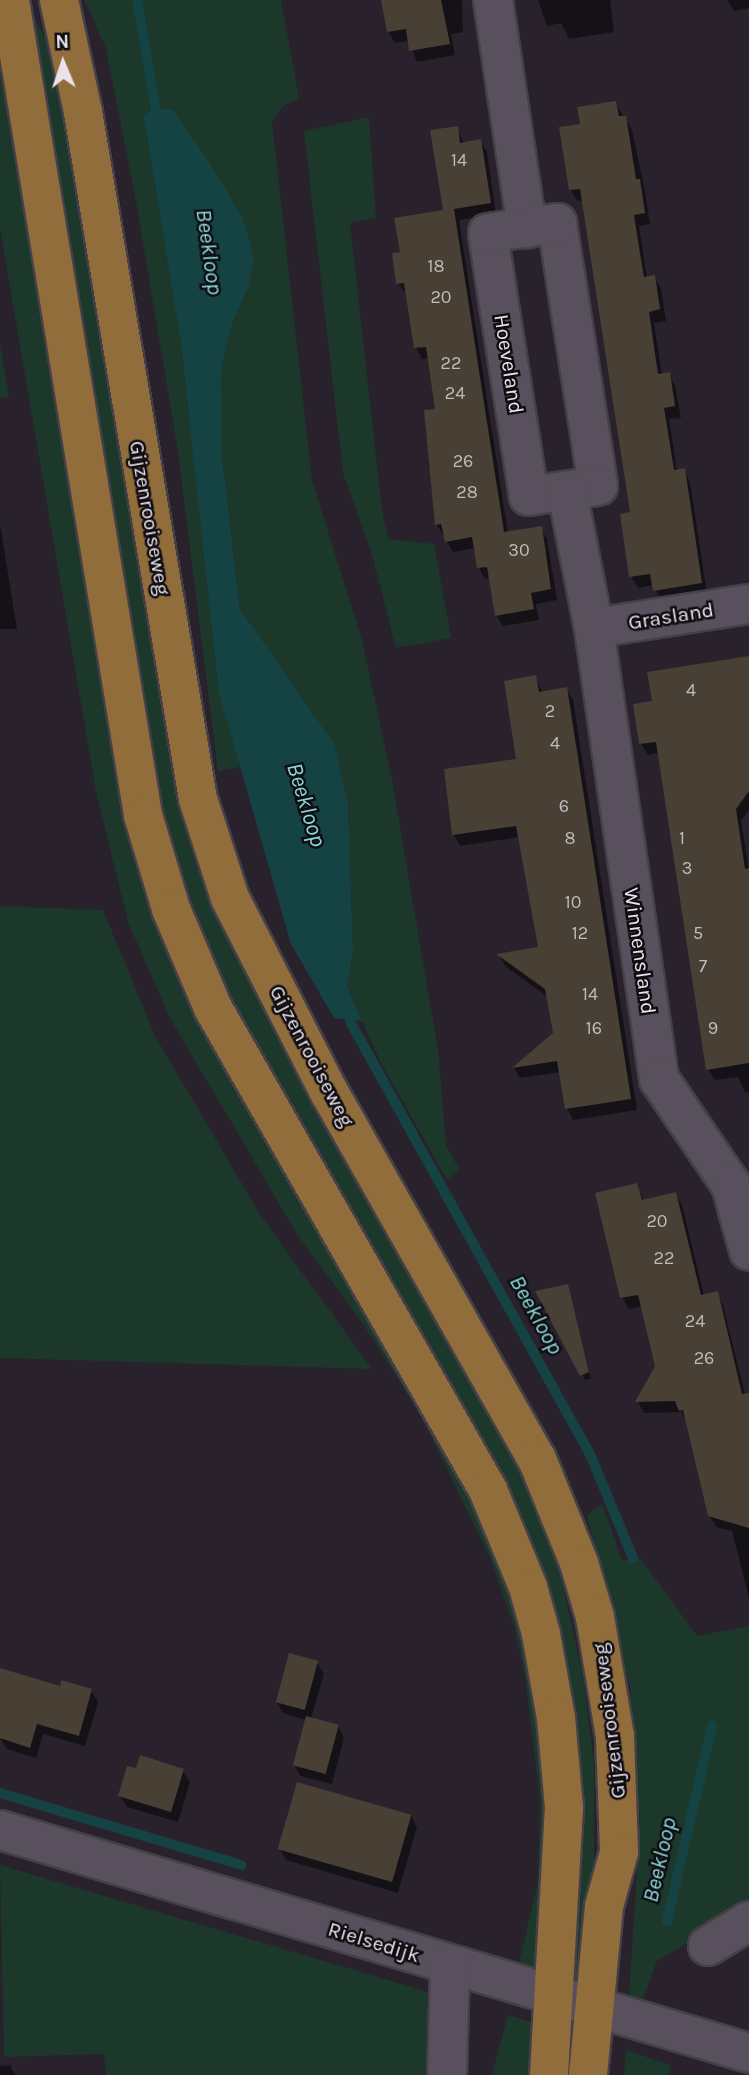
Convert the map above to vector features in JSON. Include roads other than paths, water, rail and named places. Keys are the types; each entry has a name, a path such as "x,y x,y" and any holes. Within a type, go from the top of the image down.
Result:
{"main road":[{"path":"10,0 144,814 171,909 214,1008 488,1490 528,1587 551,1681 564,1807 550,2075"},
{"name":"Gijzenrooiseweg","path":"59,0 83,112 198,799 230,898 329,1091 537,1459 579,1563 595,1617 615,1736 620,1852 604,1906 588,2075"}],"street":[{"path":"493,0 527,228"},
{"name":"Hoeveland","path":"557,223 598,486 529,496 488,233 527,228 557,223"},
{"path":"567,491 594,628"},
{"name":"Grasland","path":"594,628 749,604"},
{"name":"Winnensland","path":"594,628 659,1079 731,1185 749,1251"},
{"name":"Rielsedijk","path":"0,1830 749,2053"},
{"path":"708,1946 749,1921"},
{"path":"447,2075 450,1965"}],"water":[{"path":"157,108 173,110 208,160 242,217 254,257 248,288 232,324 221,369 222,456 240,609 334,744 348,803 353,951 347,986 362,1021 334,1018 291,944 219,693 181,344 143,115"}],"waterway":[{"name":"Beekloop","path":"137,0 158,121"},
{"name":"Beekloop","path":"345,1006 352,1025 590,1454 633,1558"},
{"name":"Beekloop","path":"667,1921 712,1726"},
{"path":"0,1793 241,1865"}]}
